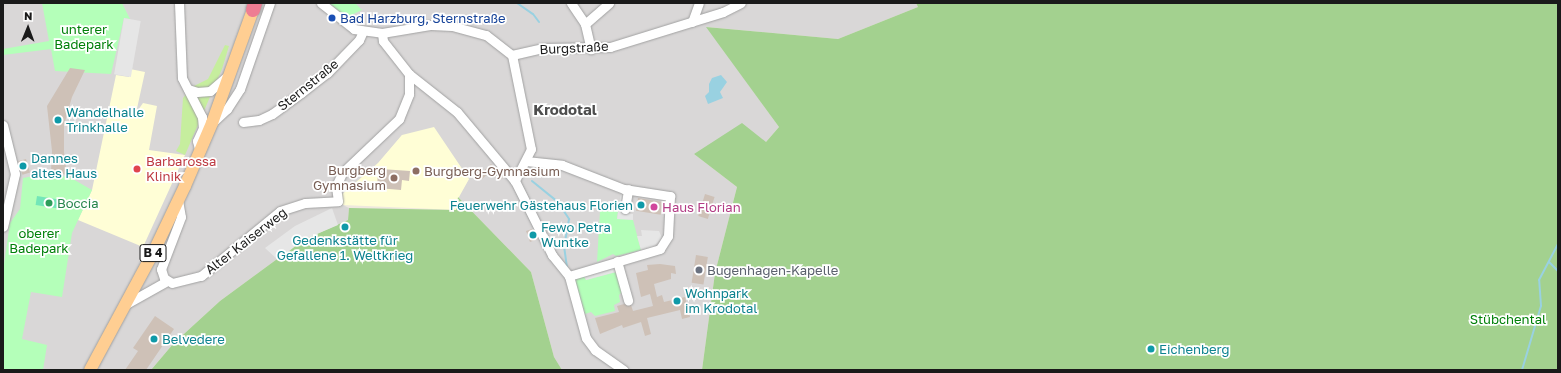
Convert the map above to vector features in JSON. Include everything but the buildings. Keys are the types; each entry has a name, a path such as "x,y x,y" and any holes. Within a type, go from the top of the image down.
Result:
{"main road":[{"name":"B 4","path":"90,370 126,304 178,200 200,152 254,7"}],"street":[{"path":"179,3 180,66 188,89 202,117 202,128 197,141 200,152"},
{"path":"212,123 227,109 240,89 270,3"},
{"path":"321,3 344,22 363,31 382,33 431,25 452,26 486,35 512,55 531,149 515,181"},
{"path":"571,3 585,24 591,48"},
{"path":"585,24 609,3"},
{"path":"692,22 699,3"},
{"name":"Burgstraße","path":"512,55 542,48 610,47 692,22 741,3"},
{"name":"Sternstraße","path":"243,122 259,120 301,93 327,73 359,40 363,31"},
{"path":"382,33 383,42 409,74 457,112 515,181 552,255 569,276 586,338 595,350 624,370"},
{"path":"188,89 197,92 210,91 230,74"},
{"name":"Alter Kaiserweg","path":"126,304 170,282 201,276 280,211 305,203 338,201 336,186 342,173 399,119 409,94 409,74"},
{"path":"3,125 14,174 3,227"},
{"path":"526,161 562,165 628,189 670,196 666,243 660,249 569,276"},
{"path":"625,209 628,189"},
{"path":"170,282 161,269 181,217 178,200"},
{"path":"617,262 628,300"}],"shaded area":[{"path":"3,3 916,3 918,7 838,39 707,27 779,127 766,142 694,154 737,187 715,273 702,370 562,370 554,357 531,272 458,197 469,179 402,135 343,205 349,208 348,220 303,240 220,301 173,344 151,370 3,370"},
{"path":"124,18 141,21 131,77 114,74"},
{"name":"Barbarossa Klinik","path":"130,69 145,72 136,113 143,103 157,106 149,150 185,155 143,247 78,220 92,190 116,75 129,77"},
{"name":"Burgberg-Gymnasium","path":"434,127 469,179 459,197 457,210 343,205 340,196 378,163 402,135"},
{"path":"621,192 632,193 629,214 633,214 633,220 617,219"},
{"path":"332,208 338,225 303,240 278,260 265,248 295,226"},
{"path":"641,230 659,231 662,238 653,247 641,250 637,236 642,236"},
{"path":"614,265 616,272 586,280 584,276"}],"green space":[{"name":"unterer Badepark","path":"42,3 122,3 130,19 124,18 111,74 55,71 51,49 3,55 3,49 49,41"},
{"path":"329,3 355,3 362,10 347,17"},
{"name":"Stübchental","path":"916,3 1558,3 1558,370 702,370 715,273 737,187 694,154 742,123 766,142 779,127 706,27 838,39 918,7"},
{"path":"225,45 229,46 222,69 185,155 176,151 180,144 183,98 192,87 208,79"},
{"name":"oberer Badepark","path":"50,173 71,178 92,190 72,233 62,297 31,292 22,339 47,345 43,370 3,370 3,271 10,223 20,209 23,178"},
{"name":"Boccia","path":"37,196 62,200 60,209 36,205"},
{"path":"458,197 531,272 554,357 562,370 151,370 173,344 220,301 303,240 348,220 349,208 456,210"},
{"path":"600,211 618,211 617,218 633,220 641,250 616,256 613,254 597,262"},
{"path":"616,272 623,291 619,295 620,302 614,305 615,311 595,316 591,312 585,314 574,277 583,274 586,280"}],"water":[{"path":"721,75 727,82 720,92 723,98 708,104 705,96 709,92 709,84 712,78"}],"waterway":[{"path":"517,3 533,14 539,22"},
{"path":"532,181 557,201 569,219 564,246 567,267"},
{"path":"1522,370 1541,306 1539,280 1558,244"},
{"path":"1549,262 1558,271"}],"place":[{"name":"Bad Harzburg, Sternstraße","path":"332,18"},
{"name":"Wandelhalle Trinkhalle","path":"58,120"},
{"name":"Dannes altes Haus","path":"23,166"},
{"name":"Barbarossa Klinik","path":"137,169"},
{"name":"Burgberg-Gymnasium","path":"416,171"},
{"name":"Burgberg Gymnasium","path":"394,178"},
{"name":"Boccia","path":"49,203"},
{"name":"Feuerwehr Gästehaus Florien","path":"641,205"},
{"name":"Haus Florian","path":"654,207"},
{"name":"Gedenkstätte für Gefallene 1. Weltkrieg","path":"345,227"},
{"name":"Fewo Petra Wuntke","path":"533,235"},
{"name":"Bugenhagen-Kapelle","path":"699,270"},
{"name":"Wohnpark im Krodotal","path":"677,301"},
{"name":"Belvedere","path":"154,339"},
{"name":"Eichenberg","path":"1151,349"}],"district":[{"name":"Krodotal","path":"565,110"}]}
